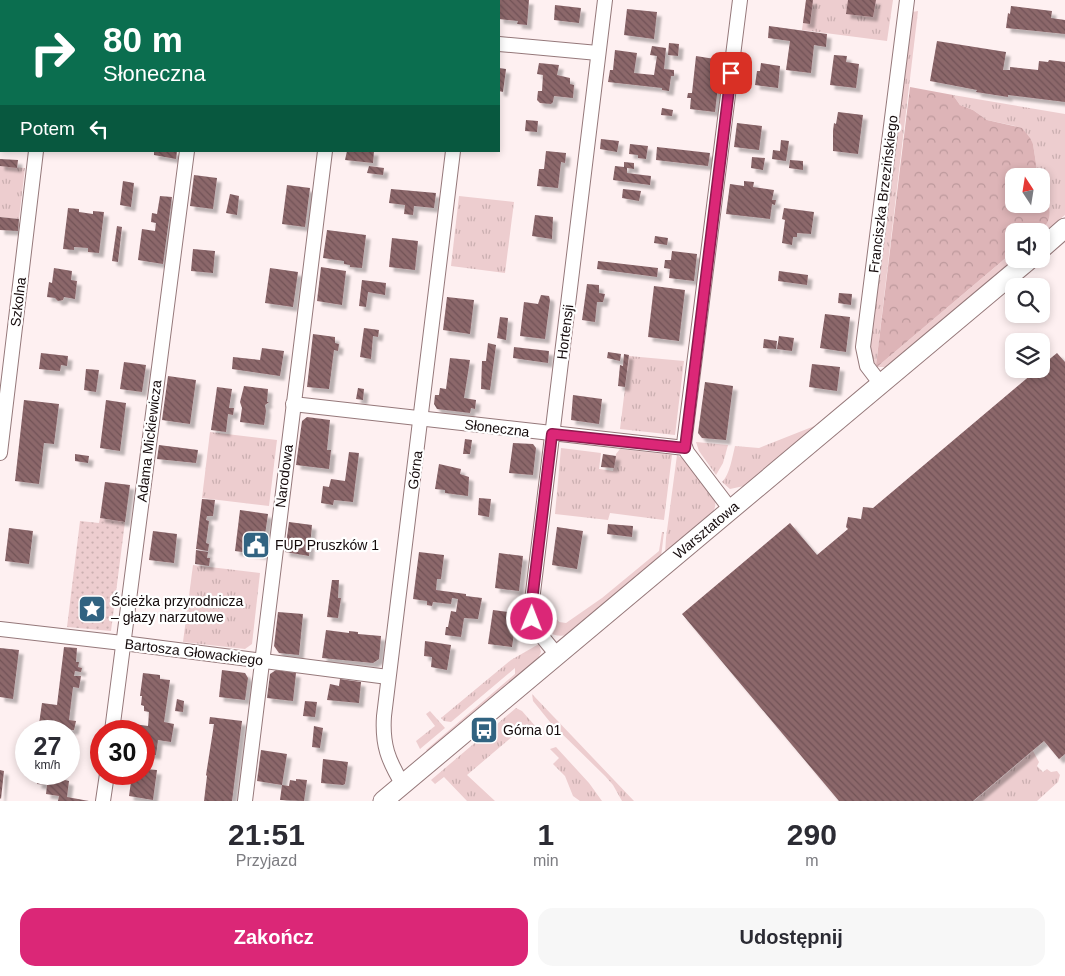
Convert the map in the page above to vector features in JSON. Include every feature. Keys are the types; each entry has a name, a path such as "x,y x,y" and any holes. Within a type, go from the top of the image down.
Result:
{"street":[{"name":"Hortensji","path":"557,655 536,629 531,609 605,0"},
{"path":"730,510 685,448 740,0"},
{"name":"Franciszka Brzezińskiego","path":"880,383 867,366 864,347 907,0"},
{"path":"500,44 598,53"},
{"name":"Szkolna","path":"0,453 36,152"},
{"name":"Adama Mickiewicza","path":"113,720 187,152"},
{"name":"Narodowa","path":"244,801 325,152"},
{"name":"Górna","path":"403,785 387,756 384,744 384,716 453,152"},
{"path":"1050,241 1065,228"},
{"name":"Warsztatowa","path":"383,801 1019,268"},
{"name":"Słoneczna","path":"293,404 685,448"},
{"name":"Bartosza Głowackiego","path":"0,629 388,676"},
{"path":"103,801 105,785"}],"green space":[{"path":"806,0 893,0 887,41 802,30"},
{"path":"918,11 876,365 872,361 869,346 912,12"},
{"path":"910,87 953,95 960,105 973,110 987,120 1022,128 1030,138 1033,144 1037,168 1005,168 1005,213 1049,213 1049,219 1047,223 1005,223 1005,259 877,367"},
{"path":"953,95 1065,114 1065,215 1050,228 1050,223 1039,223 1041,213 1050,213 1050,168 1037,168 1033,144 1015,126 987,120 973,110 960,105"},
{"path":"0,166 25,168 19,219 0,217"},
{"path":"459,196 514,202 505,273 451,266"},
{"path":"1005,259 1005,267 887,367 877,367"},
{"path":"629,356 684,361 675,435 620,429"},
{"path":"817,425 744,486 730,489 722,482 729,470 735,446 759,448"},
{"path":"210,432 277,440 269,506 202,498"},
{"path":"696,442 728,445 723,463 716,475 699,451"},
{"path":"561,448 601,453 599,469 613,471 616,454 620,449 672,455 664,520 610,513 608,520 555,514"},
{"path":"677,455 686,462 704,484 713,497 715,508 712,514 665,554 666,538"},
{"path":"100,518 125,522 111,631 67,627 80,521 99,523"},
{"path":"662,532 664,532 661,557 567,635 559,636 552,634 543,626 539,612 539,598 544,597 544,603 559,622 566,623 602,598 659,551"},
{"path":"193,565 260,573 252,644 245,649 183,642"},
{"path":"539,644 541,652 536,663 429,753 426,750 515,674 515,668 451,722 444,721 441,718 511,660"},
{"path":"532,694 634,801 622,801 613,785 605,776 550,722 533,701"},
{"path":"516,708 522,711 543,735 540,738 527,724 467,775 495,801 467,801 444,777 435,784 431,780"},
{"path":"430,711 445,728 420,749 416,741 435,726 426,714"},
{"path":"556,747 589,783 602,801 580,801 573,796 565,776 553,764 559,758 550,749"},
{"path":"1033,751 1039,762 1037,766 1043,772 1047,769 1051,772 1057,771 1060,775 1058,782 1037,801 974,801"}],"building":[{"path":"500,0 529,0 527,25 517,24 518,21 500,19"},
{"path":"806,0 813,0 810,24 803,23"},
{"path":"848,0 876,0 873,17 846,14"},
{"path":"555,5 581,8 579,23 554,20"},
{"path":"1011,6 1052,11 1051,18 1065,20 1065,34 1006,28"},
{"path":"627,9 657,12 654,39 624,35"},
{"path":"769,26 827,34 826,47 814,45 811,73 786,70 790,41 768,38"},
{"path":"937,41 1006,52 1003,70 1010,70 1010,67 1038,70 1039,61 1065,62 1065,102 1008,95 1008,97 976,92 977,90 930,81"},
{"path":"669,43 679,44 678,56 668,55"},
{"path":"652,46 666,48 664,69 674,70 674,76 671,76 669,91 662,90 662,88 608,82 610,70 613,70 615,50 637,53 634,73 654,75 657,56 650,55"},
{"path":"834,55 847,56 846,62 859,64 856,88 830,85"},
{"path":"696,56 721,60 715,112 690,109 691,98 687,98 688,93 692,93"},
{"path":"539,63 559,65 557,75 570,78 570,84 574,85 573,98 554,96 551,104 540,103 537,100 538,91 542,91 543,75 537,74"},
{"path":"761,63 780,66 778,88 755,85 757,71 760,71"},
{"path":"500,68 506,69 503,92 500,91"},
{"path":"662,108 673,110 672,116 661,115"},
{"path":"838,112 863,115 858,154 833,151 834,123 836,124"},
{"path":"526,120 538,121 537,132 525,131"},
{"path":"737,123 762,126 759,150 734,147"},
{"path":"601,139 619,141 617,152 600,149"},
{"path":"781,140 789,141 786,161 772,159 773,150 780,151"},
{"path":"630,144 648,146 646,159 638,158 638,155 629,154"},
{"path":"657,147 710,153 708,166 656,160"},
{"path":"546,151 566,153 565,163 561,162 558,188 537,186 539,169 544,169"},
{"path":"154,152 177,152 176,159 154,155"},
{"path":"347,152 374,152 373,163 345,160"},
{"path":"752,157 765,158 763,170 751,168"},
{"path":"0,159 18,160 17,168 0,166"},
{"path":"790,160 803,161 803,170 789,168"},
{"path":"624,162 634,163 634,169 627,168 627,173 651,176 650,185 613,180 615,166 624,167"},
{"path":"369,166 384,168 383,175 367,173"},
{"path":"194,175 217,178 213,209 190,206"},
{"path":"123,181 134,183 131,207 120,205"},
{"path":"744,181 754,182 753,187 774,190 772,200 776,200 775,205 772,204 770,219 726,214 730,184 744,186"},
{"path":"287,185 310,188 305,227 282,224"},
{"path":"391,189 436,193 434,208 414,206 413,215 404,214 405,205 389,203"},
{"path":"623,189 641,191 639,201 622,198"},
{"path":"230,194 239,196 237,215 226,213"},
{"path":"160,196 172,197 163,264 138,260 142,229 155,231 156,223 151,222 152,213 157,214"},
{"path":"68,208 79,209 79,212 93,214 93,211 104,212 99,253 88,252 88,248 74,247 74,250 63,249"},
{"path":"784,208 814,212 811,234 797,233 797,237 793,237 792,245 782,243 785,220 782,219"},
{"path":"535,215 553,217 552,239 532,236"},
{"path":"0,217 19,219 18,231 0,230"},
{"path":"117,226 122,227 118,262 112,261"},
{"path":"327,230 366,235 362,268 350,267 350,265 344,264 344,261 323,258"},
{"path":"655,236 668,238 667,245 654,243"},
{"path":"392,238 418,241 415,270 389,267"},
{"path":"193,249 215,251 213,273 191,271"},
{"path":"672,251 697,254 694,281 669,278 670,269 664,268 665,260 671,260"},
{"path":"598,261 658,268 657,277 597,269"},
{"path":"321,267 346,271 342,305 317,301"},
{"path":"54,268 72,271 71,280 77,281 75,299 64,297 63,300 58,301 55,298 47,297 49,282 52,283"},
{"path":"270,268 298,272 293,307 265,303"},
{"path":"779,271 808,275 807,285 778,281"},
{"path":"362,280 386,283 385,295 368,292 366,307 359,306"},
{"path":"587,284 599,285 599,293 605,294 603,302 597,302 595,322 582,320"},
{"path":"654,286 685,290 679,341 648,337"},
{"path":"839,293 852,294 851,305 838,303"},
{"path":"541,295 549,296 550,300 545,339 520,336 524,302 538,304"},
{"path":"447,297 474,300 470,334 443,330"},
{"path":"825,314 850,317 846,352 820,348"},
{"path":"500,317 508,318 506,340 497,338"},
{"path":"364,328 379,330 378,337 373,336 371,359 360,357"},
{"path":"313,334 335,337 335,343 339,344 338,351 334,350 329,389 307,387"},
{"path":"779,336 794,338 792,351 777,349"},
{"path":"764,339 777,341 776,349 763,348"},
{"path":"488,343 496,345 490,390 481,389 482,361 486,361"},
{"path":"514,347 549,351 548,363 513,358"},
{"path":"262,348 284,351 280,376 232,369 233,357 260,360"},
{"path":"608,352 621,354 620,361 607,358"},
{"path":"41,353 68,356 67,366 61,365 60,371 39,369"},
{"path":"1057,353 1065,362 1065,754 1059,759 1044,741 973,801 839,801 682,614 790,523 817,555 848,529 846,527 848,517 861,519 863,507 873,508 1027,378 1050,378 1050,359"},
{"path":"624,354 629,355 625,387 618,386 620,365 623,366"},
{"path":"450,358 470,360 464,398 476,400 475,409 471,408 470,413 437,409 434,404 435,395 439,395 440,388 446,389"},
{"path":"124,362 146,365 142,392 120,389"},
{"path":"812,364 840,367 837,391 809,387"},
{"path":"86,369 99,370 96,392 84,390"},
{"path":"168,376 196,380 190,424 162,420"},
{"path":"705,382 733,386 726,440 702,438 698,433"},
{"path":"244,386 268,389 267,402 269,402 265,405 264,425 240,422 242,408 240,402"},
{"path":"217,387 232,389 229,408 234,408 233,415 228,414 226,432 211,430"},
{"path":"358,388 364,389 363,400 356,399"},
{"path":"573,395 602,399 599,424 571,420"},
{"path":"24,400 59,404 54,444 44,443 39,484 15,481"},
{"path":"106,400 126,403 120,451 100,448"},
{"path":"307,417 330,420 327,450 331,450 329,469 296,465 302,421"},
{"path":"465,439 472,440 470,454 463,454"},
{"path":"513,443 533,444 536,448 533,475 509,473"},
{"path":"159,445 198,450 196,463 157,459"},
{"path":"349,452 359,453 353,502 334,500 333,505 321,503 323,486 329,487 331,479 345,481"},
{"path":"75,454 89,456 88,463 75,461"},
{"path":"603,454 616,456 614,468 601,467"},
{"path":"439,464 461,469 460,474 469,477 468,496 445,493 445,490 435,489"},
{"path":"105,482 130,485 125,522 100,518"},
{"path":"479,498 491,499 489,517 478,515"},
{"path":"202,499 215,500 213,516 207,516 206,520 209,521 206,543 209,544 208,551 196,549"},
{"path":"240,510 268,514 262,555 235,551"},
{"path":"289,522 312,525 309,556 285,552"},
{"path":"608,524 633,526 632,537 607,534"},
{"path":"557,527 583,531 577,569 552,565"},
{"path":"9,528 33,531 29,564 5,561"},
{"path":"153,531 177,534 174,563 149,560"},
{"path":"196,550 208,552 207,558 210,558 209,566 195,564"},
{"path":"419,552 444,555 441,579 437,579 436,590 482,598 478,619 464,618 461,637 445,635 451,611 456,612 458,599 452,598 451,604 433,602 432,606 427,605 427,601 413,599"},
{"path":"499,553 523,556 519,591 495,588"},
{"path":"332,580 339,580 338,598 341,598 338,618 327,617"},
{"path":"493,610 517,613 512,647 488,644"},
{"path":"278,612 303,614 299,655 279,653 274,646"},
{"path":"326,630 349,633 349,631 358,632 358,634 381,636 379,659 373,663 322,658"},
{"path":"425,641 451,645 447,670 431,667 432,657 424,656"},
{"path":"64,647 77,648 76,662 79,662 78,667 82,668 81,672 75,671 74,676 81,676 79,688 73,687 69,720 40,720 42,703 57,705"},
{"path":"0,648 19,650 13,699 0,697"},
{"path":"222,670 245,673 248,678 245,700 219,697"},
{"path":"276,670 296,673 293,701 267,698 270,674"},
{"path":"143,673 160,675 160,679 170,680 164,722 174,724 171,742 158,740 156,755 155,720 148,720 149,712 144,711 144,706 141,705 142,696 140,696"},
{"path":"340,679 361,682 359,703 327,700 330,684 339,686"},
{"path":"177,699 184,701 183,712 175,711"},
{"path":"305,701 317,702 315,717 303,716"},
{"path":"210,717 242,721 232,801 204,801 214,724 209,724"},
{"path":"314,726 323,728 320,748 312,747"},
{"path":"261,750 287,754 282,785 257,781"},
{"path":"323,759 348,762 345,784 321,783"},
{"path":"0,770 4,771 1,799 0,798"},
{"path":"296,779 307,780 304,801 280,800 282,785 289,786 290,780 296,781"},
{"path":"47,785 68,785 67,797 89,801 58,801 59,796 46,794"},
{"path":"130,785 155,785 153,800 129,796"}],"place":[{"name":"FUP Pruszków 1","path":"256,545"},
{"name":"Ścieżka przyrodnicza – głazy narzutowe","path":"92,609"},
{"name":"Górna 01","path":"484,730"}],"route":[{"path":"532,619 531,609 552,434 685,448 687,419 731,73"}]}
